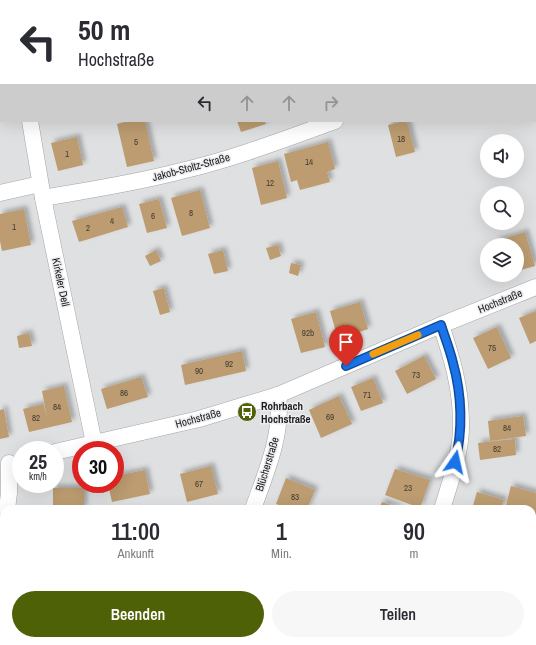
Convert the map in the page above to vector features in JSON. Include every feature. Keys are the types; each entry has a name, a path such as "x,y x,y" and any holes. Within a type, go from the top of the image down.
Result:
{"street":[{"name":"Kirkeler Dell","path":"30,122 42,191 94,441"},
{"name":"Jakob-Stoltz-Straße","path":"0,193 111,186 182,171 246,152 333,122"},
{"name":"Hochstraße","path":"103,441 199,419 278,395 441,325 536,287"},
{"path":"441,325 454,364 461,424 458,452 443,505"},
{"name":"Blücherstraße","path":"254,505 275,446 280,408 278,395"},
{"path":"8,505 10,462"}],"building":[{"path":"126,122 145,122 154,161 127,167 117,124"},
{"path":"237,122 265,122 266,124 241,132"},
{"path":"407,122 415,152 396,157 388,125"},
{"path":"77,137 83,165 58,171 51,143"},
{"path":"328,142 335,169 327,172 330,182 300,190 297,180 291,182 284,154"},
{"path":"278,161 287,198 261,205 252,168"},
{"path":"200,190 210,228 182,236 171,198"},
{"path":"159,199 167,228 147,233 139,204"},
{"path":"122,207 128,227 79,242 72,221"},
{"path":"24,209 31,245 2,251 0,241 0,214"},
{"path":"525,232 535,266 524,269 524,238 506,238"},
{"path":"278,245 281,256 270,260 266,248"},
{"path":"156,250 161,261 150,266 145,256"},
{"path":"223,250 228,271 214,274 208,254"},
{"path":"291,263 301,265 298,276 289,273"},
{"path":"164,288 170,312 160,315 153,291"},
{"path":"360,302 368,329 338,339 330,311"},
{"path":"536,311 536,341 530,344 519,318"},
{"path":"316,312 325,347 301,353 291,319"},
{"path":"497,327 511,358 488,369 473,338"},
{"path":"29,333 32,346 19,348 17,336"},
{"path":"242,351 246,371 185,385 181,365"},
{"path":"424,356 436,379 407,394 395,371"},
{"path":"141,377 148,397 107,409 101,389"},
{"path":"373,378 383,403 361,411 351,387"},
{"path":"64,386 72,422 29,432 23,409 43,404 47,417 42,391"},
{"path":"339,396 352,424 321,438 309,410"},
{"path":"4,409 9,437 0,439 0,410"},
{"path":"523,416 526,436 490,441 488,421"},
{"path":"515,439 516,455 480,460 478,443"},
{"path":"211,466 218,494 187,502 180,474"},
{"path":"395,469 430,480 421,505 412,505 385,495"},
{"path":"145,470 150,494 112,502 110,493 124,493 124,474"},
{"path":"286,478 315,490 309,505 276,504"},
{"path":"511,486 536,493 536,505 506,505"},
{"path":"64,488 72,488 72,493 84,493 84,505 53,505 53,493 64,493"},
{"path":"477,492 504,500 502,505 473,505"},
{"path":"382,502 391,505 381,505"}],"slow traffic":[{"path":"373,354 418,335"}],"place":[{"name":"Rohrbach Hochstraße","path":"247,412"}],"route":[{"path":"346,366 441,325 454,364 458,394 461,424 458,452 455,462"}]}
